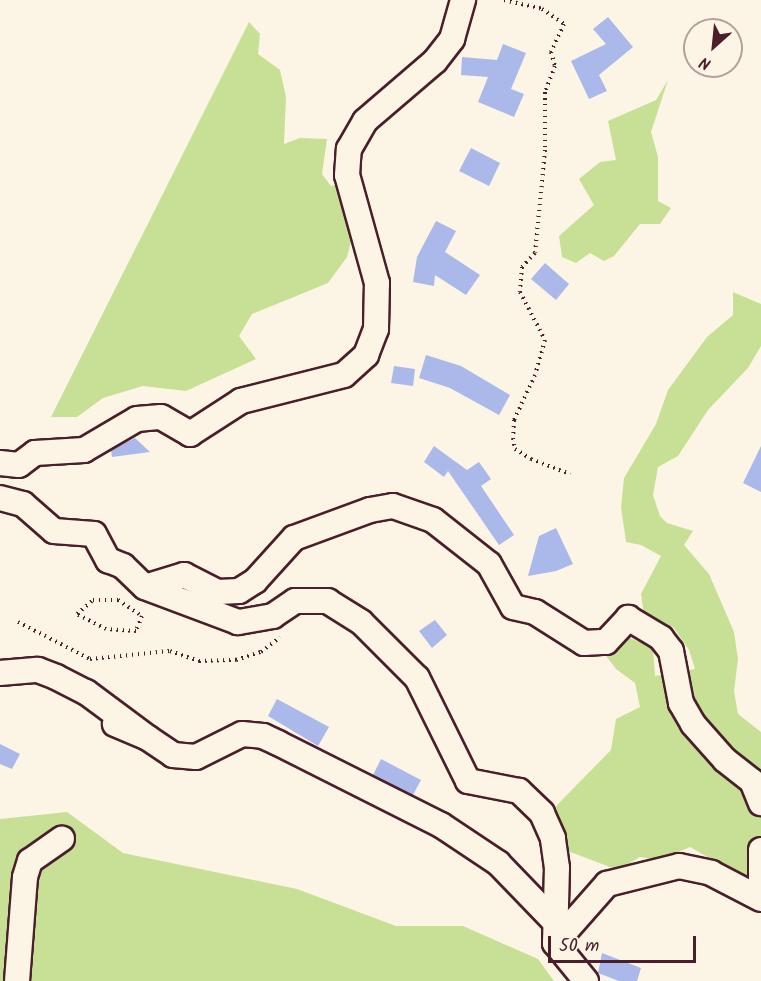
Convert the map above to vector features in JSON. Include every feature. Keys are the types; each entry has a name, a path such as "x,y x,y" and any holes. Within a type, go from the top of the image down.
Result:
{"street":[{"path":"0,463 19,465 35,453 84,450 126,422 137,419 161,417 190,434 241,401 344,375 366,355 376,329 377,284 347,175 349,149 365,121 435,61 453,39 464,0"},
{"path":"0,498 23,504 54,531 94,534 108,560 123,566 145,587 238,622 273,616 295,601 328,601 361,622 417,678 468,781 519,791 542,813 553,838 557,868 555,932"},
{"path":"145,587 184,575 218,592 239,591 255,581 294,538 370,510 393,507 433,520 489,564 513,607 535,612 585,643 606,642 628,618 661,638 671,651 681,703 693,724 725,760 752,781 761,803"},
{"path":"0,673 38,670 56,677 86,692 173,755 196,757 242,734 263,736 441,825 498,863 555,932 586,981"},
{"path":"115,724 148,738"},
{"path":"17,981 24,877 30,861 62,839"},
{"path":"761,850 761,881"},
{"path":"555,932 607,884 679,866 711,873 761,899"}],"path":[{"path":"504,0 542,9 564,24 550,52 555,66 545,92 545,150 535,253 522,267 520,292 545,340 535,375 514,420 513,438 515,449 531,459 570,474"},
{"path":"93,600 118,600 142,616 136,631 106,629 77,614 93,600"},
{"path":"18,622 90,659 170,651 199,661 236,660 261,652 286,632 295,601"}],"green space":[{"path":"249,22 260,34 258,54 280,70 286,97 284,144 300,138 327,139 322,174 331,186 359,179 367,200 356,222 347,257 328,283 252,314 239,336 256,359 186,391 143,386 103,398 77,417 51,417"},
{"path":"668,80 651,132 658,157 658,201 671,208 660,224 640,224 614,256 604,261 590,253 576,263 562,257 559,236 594,205 579,179 600,162 616,160 608,121 656,100"},
{"path":"733,292 761,304 761,346 748,368 708,410 678,456 658,467 653,495 660,516 667,523 693,531 684,545 709,574 734,632 738,659 734,691 738,714 761,732 761,881 748,880 690,847 660,860 640,857 618,870 565,850 547,827 557,805 611,750 616,719 640,707 635,683 616,669 600,648 614,631 653,648 655,676 695,669 689,650 674,628 644,615 641,594 661,556 641,545 626,542 621,507 624,478 656,424 668,390 707,337 733,315"},
{"path":"67,812 123,853 297,889 396,926 463,926 538,959 554,981 0,981 0,819"}],"building":[{"path":"608,17 633,47 599,75 607,91 589,99 571,61 606,44 593,29"},
{"path":"503,44 526,53 511,89 524,94 514,117 478,102 488,77 461,75 462,57 497,60"},
{"path":"471,148 500,163 489,186 459,171"},
{"path":"436,221 456,231 445,252 480,275 466,295 435,275 434,286 413,282 417,257"},
{"path":"545,263 569,284 556,300 531,279"},
{"path":"426,355 461,366 510,395 499,415 450,388 419,378"},
{"path":"394,366 415,369 413,386 391,383"},
{"path":"135,438 150,452 112,457 111,450"},
{"path":"434,446 467,470 479,462 491,479 481,486 514,535 499,545 448,471 444,477 424,462"},
{"path":"761,446 761,492 743,483"},
{"path":"556,528 573,564 556,571 528,576 539,536"},
{"path":"435,620 447,635 432,648 419,631"},
{"path":"277,699 329,727 318,746 268,716"},
{"path":"0,744 20,754 12,769 0,764"},
{"path":"381,759 421,780 413,795 373,775"},
{"path":"602,953 641,968 637,981 619,981 598,973"}]}
